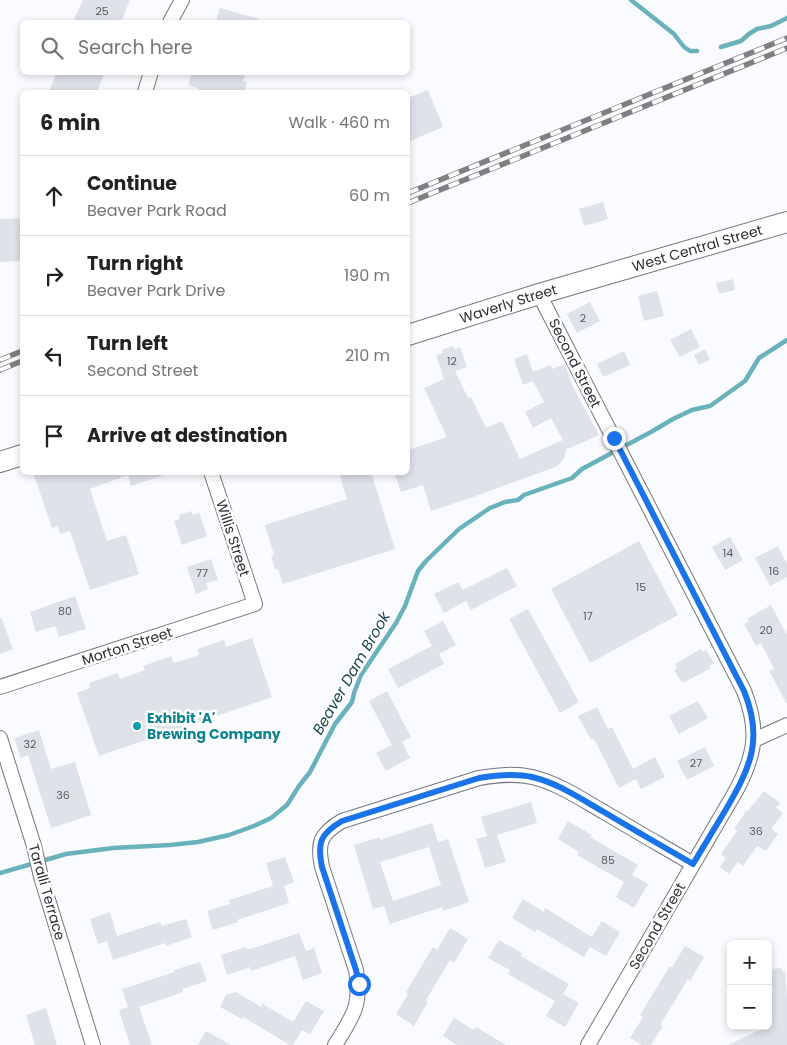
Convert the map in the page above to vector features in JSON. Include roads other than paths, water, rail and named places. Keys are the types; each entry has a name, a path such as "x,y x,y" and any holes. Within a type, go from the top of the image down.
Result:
{"main road":[{"name":"West Central Street","path":"609,273 787,222"},
{"name":"Waverly Street","path":"410,334 609,273"},
{"path":"0,462 20,456"}],"street":[{"path":"171,20 182,0"},
{"path":"146,90 149,75"},
{"name":"Second Street","path":"539,294 744,691 754,722 752,754 746,772 588,1045"},
{"name":"Willis Street","path":"212,475 255,604"},
{"name":"Morton Street","path":"0,687 255,604"},
{"path":"754,740 787,725"},
{"name":"Taralli Terrace","path":"0,738 94,1045"},
{"path":"335,1045 353,1015 358,998 359,984 322,867 319,851 322,838 330,828 342,821 479,778 514,774 546,781 573,794 693,864"}],"waterway":[{"path":"631,0 674,34 684,47 690,51 697,51"},
{"path":"721,47 741,41 757,29 771,26 787,18"},
{"name":"Beaver Dam Brook","path":"0,873 66,854 113,848 198,842 229,835 271,818 287,805 310,772 335,724 352,702 361,675 396,623 405,606 418,571 459,529 490,508 505,502 518,500 524,495 572,478 582,469 673,419 692,410 710,406 745,381 759,358 787,340"}],"railway":[{"path":"410,192 787,38"},
{"path":"410,202 787,48"},
{"path":"0,360 20,352"},
{"path":"0,370 20,362"}],"place":[{"name":"Exhibit 'A' Brewing Company","path":"137,726"}]}
